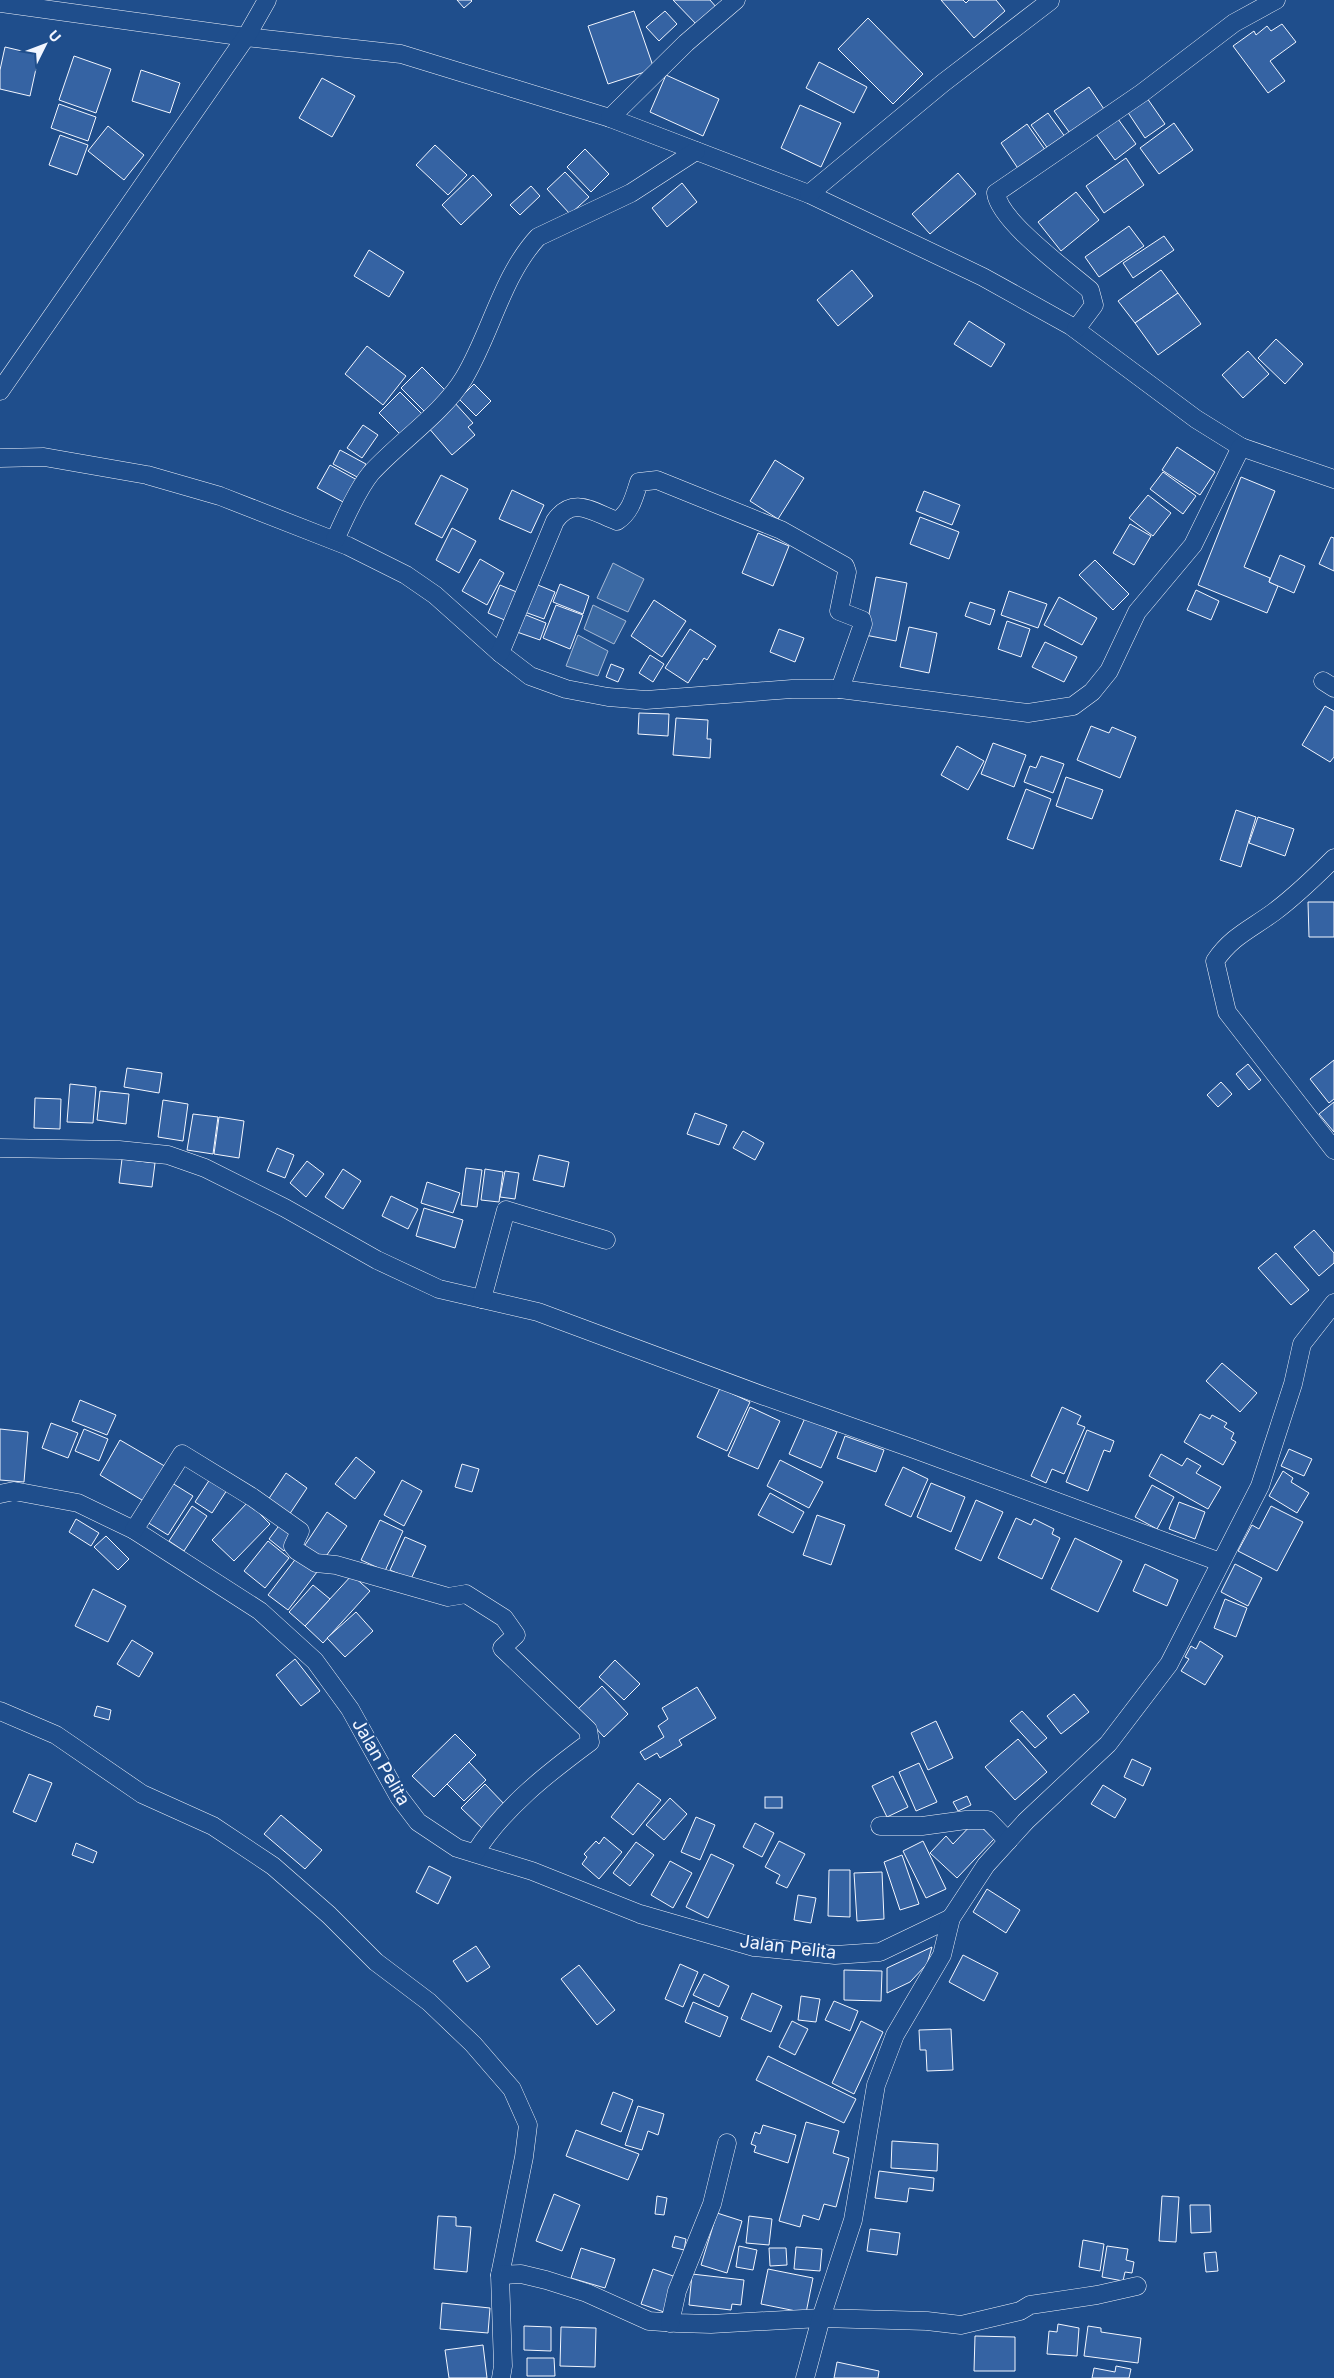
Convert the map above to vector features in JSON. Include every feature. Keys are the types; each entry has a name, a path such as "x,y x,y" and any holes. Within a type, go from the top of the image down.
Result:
{"street":[{"path":"0,391 246,36 267,0"},
{"path":"610,118 686,44 736,0"},
{"path":"1076,329 1094,305 1090,290 1013,223 997,201 996,193 1142,93 1234,22 1276,0"},
{"path":"809,194 943,83 1050,1"},
{"path":"0,3 246,36 401,54 610,118 809,194 983,277 1076,329 1196,419 1241,447 1334,479"},
{"path":"335,540 370,475 448,398 463,379 508,283 527,250 538,237 631,193 696,151"},
{"path":"0,458 44,457 147,475 220,496 335,540 406,575 436,595 500,653 530,676 566,689 608,698 646,700 792,689 840,689 1028,713 1073,706 1092,692 1109,671 1137,612 1193,545 1241,447"},
{"path":"500,653 555,521 562,510 576,506 617,521 625,516 631,506 639,482 657,480 781,530 844,566 847,572 838,606 839,611 862,620 863,624 840,689"},
{"path":"1334,858 1273,912 1240,933 1225,946 1215,961 1227,1012 1334,1150"},
{"path":"0,1148 119,1150 168,1155 206,1168 285,1208 376,1260 439,1289 538,1312 1220,1562"},
{"path":"482,1299 506,1210 606,1240"},
{"path":"805,2378 821,2318 854,2220 876,2085 895,2035 942,1955 951,1918 986,1865 1008,1841 1108,1744 1169,1664 1260,1486 1293,1384 1302,1344 1334,1302"},
{"path":"134,1530 182,1454 252,1497 300,1531 293,1546 297,1551 316,1563 336,1565 448,1597 466,1594 504,1618 516,1635 502,1648 588,1730 590,1742 562,1762 518,1801 475,1853"},
{"name":"Jalan Pelita","path":"0,1494 14,1491 78,1503 134,1530 260,1611 315,1662 350,1709 398,1797 418,1822 457,1848 532,1871 640,1914 754,1947 835,1955 880,1952 951,1918"},
{"path":"0,1711 56,1735 142,1794 213,1826 273,1866 329,1915 376,1962 429,2002 473,2044 512,2090 528,2125 500,2275 504,2366 501,2378"},
{"path":"880,1826 922,1826 966,1820 988,1820 1008,1841"},
{"path":"670,2323 677,2291 712,2204 727,2143"},
{"path":"500,2275 521,2274 546,2280 587,2293 649,2321 711,2324 821,2318 927,2321 961,2325 1011,2313 1030,2305 1097,2295 1137,2286"}],"water":[{"path":"613,563 644,579 628,612 597,598"},
{"path":"593,605 626,621 614,644 584,629"},
{"path":"578,635 608,651 598,676 566,666"}],"building":[{"path":"457,0 471,0 472,1 464,8"},
{"path":"673,0 710,0 717,8 698,26"},
{"path":"941,0 963,0 966,3 969,0 996,0 1005,11 974,38"},
{"path":"634,11 654,69 608,84 588,26"},
{"path":"665,11 677,24 659,41 646,27"},
{"path":"868,18 923,74 893,104 838,49"},
{"path":"1282,24 1296,42 1270,61 1285,81 1268,93 1233,46 1254,31 1256,35 1267,26 1271,31"},
{"path":"5,47 39,55 30,96 0,89 0,70"},
{"path":"74,56 111,69 96,113 59,100"},
{"path":"819,62 867,87 854,113 806,88"},
{"path":"141,70 180,83 170,113 132,101"},
{"path":"666,75 719,99 703,136 650,112"},
{"path":"322,78 355,96 332,137 299,118"},
{"path":"1089,87 1106,112 1072,136 1054,111"},
{"path":"1147,98 1165,124 1145,138 1127,111"},
{"path":"59,104 96,117 88,141 51,128"},
{"path":"800,105 841,123 821,167 781,148"},
{"path":"1048,113 1068,141 1051,153 1031,125"},
{"path":"1118,119 1136,144 1115,160 1096,134"},
{"path":"1174,123 1193,150 1159,174 1140,148"},
{"path":"1027,124 1048,154 1021,173 1001,143"},
{"path":"108,126 144,155 124,180 88,151"},
{"path":"60,135 88,145 77,175 49,165"},
{"path":"435,145 467,175 448,195 416,165"},
{"path":"585,149 609,174 591,192 567,167"},
{"path":"1126,158 1144,185 1104,213 1086,186"},
{"path":"565,172 589,197 570,214 547,189"},
{"path":"958,173 976,194 930,234 912,214"},
{"path":"473,175 492,195 461,225 442,205"},
{"path":"682,183 697,202 667,227 652,208"},
{"path":"531,186 540,196 520,215 510,205"},
{"path":"1076,192 1099,220 1061,251 1038,222"},
{"path":"1129,226 1144,246 1099,277 1085,257"},
{"path":"1164,236 1174,250 1133,278 1123,263"},
{"path":"369,250 404,272 389,297 354,276"},
{"path":"852,270 873,296 838,326 817,300"},
{"path":"1161,270 1178,293 1135,323 1118,301"},
{"path":"1178,293 1201,324 1158,355 1135,323"},
{"path":"969,321 1005,344 991,367 954,344"},
{"path":"1276,339 1303,364 1285,384 1258,358"},
{"path":"367,346 406,376 383,405 345,374"},
{"path":"1248,351 1269,374 1243,398 1222,375"},
{"path":"422,367 448,393 427,414 401,388"},
{"path":"474,384 491,401 476,416 459,399"},
{"path":"400,392 424,416 403,437 379,413"},
{"path":"454,402 473,423 468,427 475,435 452,455 427,426"},
{"path":"363,425 378,435 362,458 347,448"},
{"path":"1177,447 1215,472 1200,495 1162,470"},
{"path":"340,450 366,464 359,478 333,464"},
{"path":"775,460 804,478 778,519 750,501"},
{"path":"330,465 357,480 345,503 317,488"},
{"path":"1163,472 1196,496 1183,514 1150,489"},
{"path":"441,475 468,489 442,538 415,524"},
{"path":"1241,477 1275,491 1244,567 1270,578 1269,582 1278,586 1267,613 1198,585"},
{"path":"512,490 544,505 531,533 499,519"},
{"path":"924,491 960,505 952,525 916,511"},
{"path":"1148,495 1171,513 1153,536 1129,518"},
{"path":"920,517 959,532 949,559 910,544"},
{"path":"1130,524 1151,536 1134,565 1113,553"},
{"path":"452,528 476,541 459,573 436,560"},
{"path":"758,533 789,546 773,586 742,573"},
{"path":"1331,537 1334,538 1334,571 1319,564"},
{"path":"1280,555 1305,566 1294,593 1269,582"},
{"path":"480,559 504,573 487,605 462,591"},
{"path":"1095,560 1129,594 1113,610 1079,575"},
{"path":"876,577 907,583 896,641 865,635"},
{"path":"533,583 555,592 544,619 522,611"},
{"path":"560,584 589,596 583,614 553,602"},
{"path":"500,585 519,593 507,621 488,613"},
{"path":"1196,590 1219,601 1211,620 1187,610"},
{"path":"1009,591 1047,604 1038,628 1001,615"},
{"path":"1059,597 1097,618 1082,645 1044,625"},
{"path":"654,600 686,621 662,657 631,636"},
{"path":"970,602 995,610 990,625 965,616"},
{"path":"556,605 583,615 570,649 543,638"},
{"path":"521,613 546,623 540,640 514,631"},
{"path":"1007,621 1030,629 1021,657 998,649"},
{"path":"909,627 937,633 929,673 900,667"},
{"path":"690,629 716,646 707,660 704,658 688,683 665,668"},
{"path":"779,629 804,638 795,662 770,652"},
{"path":"1045,642 1077,657 1064,682 1032,667"},
{"path":"650,655 664,664 653,682 639,673"},
{"path":"611,664 624,669 618,682 606,677"},
{"path":"1325,706 1334,711 1334,757 1330,762 1302,745"},
{"path":"639,713 669,714 668,736 638,734"},
{"path":"676,718 708,720 707,739 711,739 710,758 673,755"},
{"path":"1091,726 1109,733 1112,727 1136,737 1120,778 1077,760"},
{"path":"993,743 1026,755 1014,787 981,774"},
{"path":"957,746 984,761 968,790 941,775"},
{"path":"1041,756 1064,764 1053,793 1024,782 1030,766 1036,768"},
{"path":"1066,777 1103,790 1092,819 1056,806"},
{"path":"1026,789 1051,799 1033,849 1007,839"},
{"path":"1236,810 1256,817 1241,867 1220,860"},
{"path":"1258,817 1294,829 1285,856 1249,843"},
{"path":"1308,902 1334,902 1334,937 1309,937"},
{"path":"1334,1060 1334,1099 1329,1103 1310,1079"},
{"path":"1248,1064 1261,1080 1249,1090 1236,1074"},
{"path":"127,1068 162,1073 159,1093 124,1087"},
{"path":"1221,1082 1232,1094 1218,1107 1207,1095"},
{"path":"70,1084 96,1087 93,1123 67,1122"},
{"path":"100,1091 129,1094 126,1124 97,1120"},
{"path":"35,1098 61,1099 60,1129 34,1128"},
{"path":"163,1100 188,1104 183,1141 158,1137"},
{"path":"1334,1102 1334,1132 1319,1114"},
{"path":"695,1113 727,1125 719,1145 687,1134"},
{"path":"193,1114 218,1117 213,1154 187,1150"},
{"path":"219,1117 244,1121 239,1158 214,1154"},
{"path":"743,1131 764,1143 755,1160 733,1148"},
{"path":"277,1148 294,1155 285,1178 267,1171"},
{"path":"539,1155 569,1162 564,1187 533,1180"},
{"path":"122,1159 155,1163 152,1187 119,1183"},
{"path":"307,1161 324,1174 306,1197 290,1183"},
{"path":"466,1168 482,1170 477,1207 461,1205"},
{"path":"343,1169 361,1181 343,1209 325,1197"},
{"path":"485,1169 503,1172 499,1202 481,1200"},
{"path":"505,1171 519,1173 515,1199 500,1197"},
{"path":"427,1182 460,1193 453,1213 421,1203"},
{"path":"391,1196 418,1209 408,1229 382,1216"},
{"path":"424,1208 463,1220 455,1248 416,1236"},
{"path":"1314,1230 1334,1253 1334,1263 1319,1276 1294,1247"},
{"path":"1276,1253 1309,1290 1291,1305 1258,1268"},
{"path":"1222,1363 1257,1393 1240,1412 1206,1381"},
{"path":"720,1388 750,1402 727,1451 697,1437"},
{"path":"80,1400 116,1415 107,1435 72,1421"},
{"path":"750,1407 780,1421 758,1469 728,1456"},
{"path":"1062,1407 1081,1416 1077,1424 1085,1427 1064,1474 1052,1469 1046,1483 1031,1476"},
{"path":"1200,1414 1210,1419 1212,1415 1227,1423 1224,1427 1234,1433 1231,1439 1236,1442 1223,1465 1184,1442"},
{"path":"805,1418 837,1432 821,1468 789,1454"},
{"path":"51,1423 78,1433 68,1458 42,1448"},
{"path":"0,1429 28,1432 24,1482 0,1480"},
{"path":"84,1429 108,1439 99,1461 75,1451"},
{"path":"1087,1430 1114,1441 1110,1452 1104,1450 1088,1491 1066,1482"},
{"path":"845,1436 884,1450 876,1472 837,1458"},
{"path":"120,1440 168,1468 147,1503 100,1475"},
{"path":"1289,1449 1312,1459 1304,1476 1281,1466"},
{"path":"1161,1454 1182,1466 1187,1458 1201,1466 1196,1473 1221,1487 1208,1509 1149,1476"},
{"path":"356,1457 375,1472 355,1499 335,1484"},
{"path":"780,1460 823,1482 809,1508 767,1486"},
{"path":"462,1464 479,1469 472,1492 455,1487"},
{"path":"903,1467 928,1479 911,1517 885,1505"},
{"path":"1283,1471 1293,1478 1291,1482 1309,1493 1297,1513 1269,1496"},
{"path":"286,1473 307,1488 289,1515 268,1500"},
{"path":"210,1479 227,1490 212,1513 195,1502"},
{"path":"402,1480 422,1491 404,1526 384,1515"},
{"path":"172,1483 193,1496 168,1535 147,1522"},
{"path":"931,1483 965,1497 951,1532 917,1517"},
{"path":"1152,1485 1174,1497 1157,1529 1135,1517"},
{"path":"770,1493 804,1512 793,1533 758,1515"},
{"path":"976,1500 1003,1512 981,1561 955,1549"},
{"path":"248,1502 270,1524 234,1561 212,1540"},
{"path":"1179,1502 1205,1512 1195,1539 1169,1529"},
{"path":"192,1506 207,1516 184,1551 169,1541"},
{"path":"1271,1506 1303,1522 1277,1571 1238,1551 1252,1525 1259,1529"},
{"path":"327,1512 347,1526 322,1562 303,1548"},
{"path":"817,1515 845,1525 831,1565 803,1555"},
{"path":"1016,1518 1031,1525 1034,1519 1054,1529 1052,1534 1060,1538 1042,1579 998,1558"},
{"path":"76,1519 99,1533 91,1546 69,1532"},
{"path":"380,1520 403,1531 385,1571 361,1560"},
{"path":"281,1523 297,1535 284,1551 269,1539"},
{"path":"106,1536 129,1559 118,1570 94,1547"},
{"path":"405,1537 426,1546 411,1579 390,1570"},
{"path":"1075,1538 1122,1561 1098,1612 1051,1589"},
{"path":"268,1541 289,1558 265,1588 244,1571"},
{"path":"297,1557 317,1572 288,1610 268,1595"},
{"path":"1145,1564 1178,1580 1167,1606 1133,1591"},
{"path":"1235,1564 1262,1578 1248,1606 1221,1592"},
{"path":"352,1575 370,1591 323,1643 305,1626"},
{"path":"313,1585 330,1599 305,1626 289,1612"},
{"path":"93,1589 126,1606 108,1642 75,1626"},
{"path":"1225,1599 1247,1608 1236,1637 1214,1628"},
{"path":"356,1612 373,1631 345,1657 327,1638"},
{"path":"132,1640 153,1653 139,1677 117,1664"},
{"path":"1200,1641 1223,1656 1205,1685 1181,1671 1189,1659 1185,1657 1191,1646 1196,1649"},
{"path":"295,1659 320,1691 301,1706 276,1675"},
{"path":"615,1660 640,1684 624,1700 599,1677"},
{"path":"602,1686 628,1714 604,1737 578,1709"},
{"path":"697,1687 716,1718 679,1740 682,1745 660,1758 657,1753 645,1760 640,1752 664,1737 658,1726 668,1719 662,1708"},
{"path":"1074,1694 1089,1712 1061,1734 1047,1716"},
{"path":"97,1706 111,1710 109,1720 94,1716"},
{"path":"1022,1711 1047,1738 1035,1748 1010,1721"},
{"path":"936,1721 953,1758 928,1770 911,1733"},
{"path":"455,1734 476,1755 434,1797 412,1776"},
{"path":"1018,1739 1047,1772 1015,1800 985,1767"},
{"path":"1132,1759 1151,1768 1143,1786 1124,1777"},
{"path":"469,1762 486,1780 464,1801 447,1784"},
{"path":"919,1763 937,1802 916,1811 899,1772"},
{"path":"29,1774 52,1783 36,1822 13,1812"},
{"path":"893,1776 908,1807 887,1817 872,1786"},
{"path":"638,1783 661,1800 633,1835 611,1817"},
{"path":"485,1784 507,1807 484,1830 461,1808"},
{"path":"1103,1785 1126,1799 1115,1818 1091,1804"},
{"path":"967,1796 971,1805 958,1811 953,1802"},
{"path":"765,1797 782,1797 782,1808 765,1808"},
{"path":"670,1798 687,1814 664,1840 646,1825"},
{"path":"281,1815 322,1850 305,1869 264,1834"},
{"path":"696,1817 715,1825 700,1860 681,1852"},
{"path":"975,1821 994,1839 957,1878 930,1853 946,1836 953,1844"},
{"path":"755,1823 774,1833 762,1857 743,1847"},
{"path":"604,1837 622,1852 599,1879 582,1864 587,1857 584,1854 596,1841 599,1844"},
{"path":"779,1841 805,1854 787,1888 776,1883 780,1875 765,1867"},
{"path":"923,1841 946,1889 926,1898 903,1851"},
{"path":"636,1842 654,1855 630,1886 613,1873"},
{"path":"76,1843 97,1852 93,1863 72,1855"},
{"path":"711,1854 734,1865 708,1918 686,1907"},
{"path":"902,1855 919,1904 900,1910 884,1862"},
{"path":"670,1861 692,1873 673,1908 651,1895"},
{"path":"429,1866 451,1877 438,1904 416,1892"},
{"path":"829,1870 850,1870 850,1917 828,1916"},
{"path":"882,1872 884,1919 857,1921 854,1873"},
{"path":"987,1889 1020,1910 1006,1933 973,1912"},
{"path":"798,1895 816,1898 811,1923 794,1920"},
{"path":"476,1946 490,1967 467,1982 453,1961"},
{"path":"932,1947 927,1964 910,1982 887,1993 887,1968"},
{"path":"963,1955 998,1973 984,2001 949,1982"},
{"path":"680,1964 698,1972 683,2007 665,1999"},
{"path":"579,1965 615,2010 597,2025 561,1979"},
{"path":"844,1970 882,1971 881,2001 844,2000"},
{"path":"704,1974 729,1986 719,2007 693,1995"},
{"path":"752,1993 782,2006 771,2032 741,2019"},
{"path":"801,1996 820,1999 816,2022 798,2020"},
{"path":"834,2001 858,2011 850,2031 825,2020"},
{"path":"693,2002 728,2017 720,2037 685,2022"},
{"path":"792,2021 808,2029 795,2055 779,2047"},
{"path":"861,2021 883,2032 854,2094 832,2083"},
{"path":"951,2029 953,2070 927,2071 926,2050 920,2050 919,2030"},
{"path":"768,2056 856,2099 844,2123 756,2080"},
{"path":"613,2092 633,2100 621,2132 601,2124"},
{"path":"638,2106 664,2114 658,2135 648,2131 642,2150 625,2145"},
{"path":"806,2122 839,2131 833,2153 849,2158 836,2207 824,2204 819,2220 803,2215 800,2227 779,2221"},
{"path":"763,2125 796,2135 788,2163 754,2152 756,2146 751,2144 755,2132 760,2134"},
{"path":"576,2130 639,2154 628,2180 566,2156"},
{"path":"892,2141 938,2144 937,2171 891,2168"},
{"path":"879,2171 934,2178 933,2191 909,2188 907,2202 875,2198"},
{"path":"554,2194 580,2205 562,2251 536,2241"},
{"path":"657,2196 667,2198 664,2215 655,2214"},
{"path":"1162,2196 1179,2197 1176,2242 1159,2241"},
{"path":"1190,2205 1210,2205 1211,2232 1191,2233"},
{"path":"717,2213 742,2221 727,2273 701,2265"},
{"path":"438,2216 456,2217 456,2226 471,2227 467,2272 434,2269"},
{"path":"749,2216 772,2219 769,2245 746,2243"},
{"path":"870,2229 900,2233 897,2255 867,2251"},
{"path":"675,2236 686,2239 684,2250 672,2247"},
{"path":"1083,2240 1104,2244 1100,2271 1079,2267"},
{"path":"739,2246 757,2250 753,2270 736,2267"},
{"path":"1107,2246 1128,2249 1126,2260 1134,2262 1132,2273 1125,2272 1123,2281 1102,2277"},
{"path":"796,2247 822,2249 820,2271 794,2269"},
{"path":"581,2248 615,2259 605,2288 571,2278"},
{"path":"769,2248 786,2248 787,2265 770,2266"},
{"path":"1216,2252 1218,2271 1206,2272 1204,2253"},
{"path":"653,2269 676,2277 664,2312 641,2304"},
{"path":"768,2269 813,2278 806,2313 761,2304"},
{"path":"692,2274 744,2280 741,2305 732,2304 731,2310 689,2305"},
{"path":"442,2303 490,2308 488,2333 440,2329"},
{"path":"1058,2324 1079,2328 1077,2356 1047,2354 1049,2331 1057,2332"},
{"path":"524,2326 551,2327 551,2351 524,2350"},
{"path":"1088,2326 1101,2328 1101,2332 1141,2338 1138,2363 1084,2356"},
{"path":"561,2327 596,2328 595,2367 560,2366"},
{"path":"975,2336 1015,2337 1015,2371 974,2371"},
{"path":"483,2345 487,2378 449,2378 445,2350"},
{"path":"527,2358 554,2358 555,2376 527,2376"},
{"path":"837,2362 879,2371 878,2378 834,2378"},
{"path":"1116,2366 1131,2369 1129,2378 1092,2378 1094,2368 1115,2372"}]}
